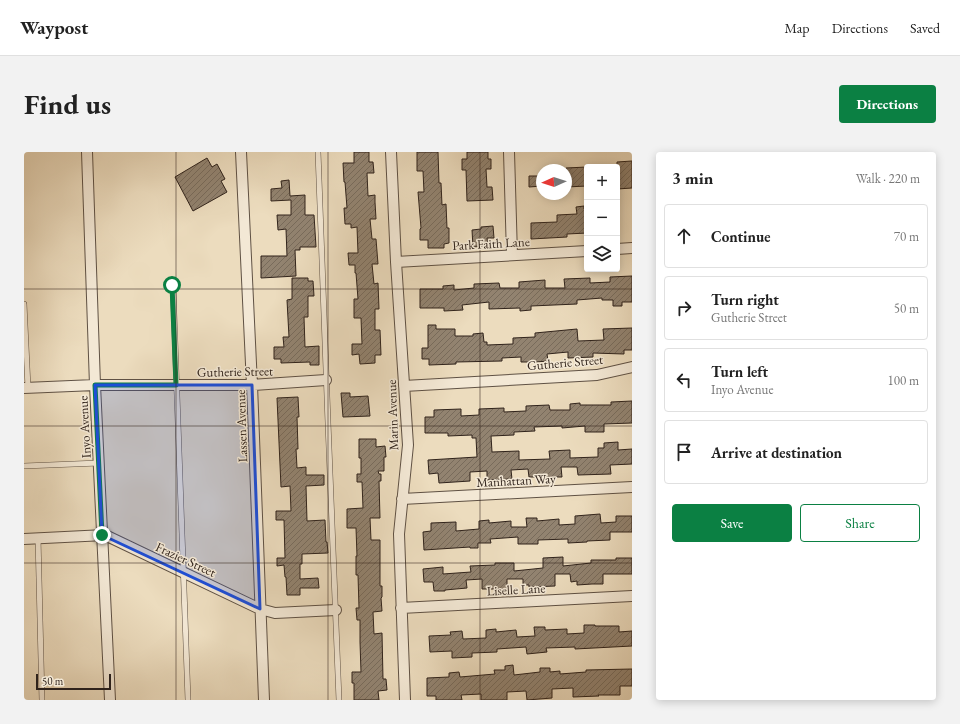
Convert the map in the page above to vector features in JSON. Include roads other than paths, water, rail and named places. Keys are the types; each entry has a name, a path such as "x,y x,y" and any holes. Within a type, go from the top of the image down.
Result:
{"street":[{"name":"Inyo Avenue","path":"87,152 95,385 110,700"},
{"name":"Lassen Avenue","path":"241,152 252,385 264,700"},
{"name":"Marin Avenue","path":"391,152 396,262 408,445 399,534 405,700"},
{"path":"509,152 512,255"},
{"path":"620,249 632,248"},
{"name":"Park Faith Lane","path":"396,262 584,251"},
{"name":"Gutherie Street","path":"404,386 597,375 632,367"},
{"name":"Gutherie Street","path":"26,388 95,385 252,385 326,380"},
{"name":"Manhattan Way","path":"402,499 632,486"},
{"name":"Frazier Street","path":"24,539 105,535 260,609 275,613 336,610"},
{"name":"Liselle Lane","path":"401,608 632,596"}],"lane":[{"path":"318,152 339,700"},
{"path":"172,285 188,700"},
{"path":"24,304 26,388"},
{"path":"24,466 99,463"},
{"path":"38,538 42,700"}]}
